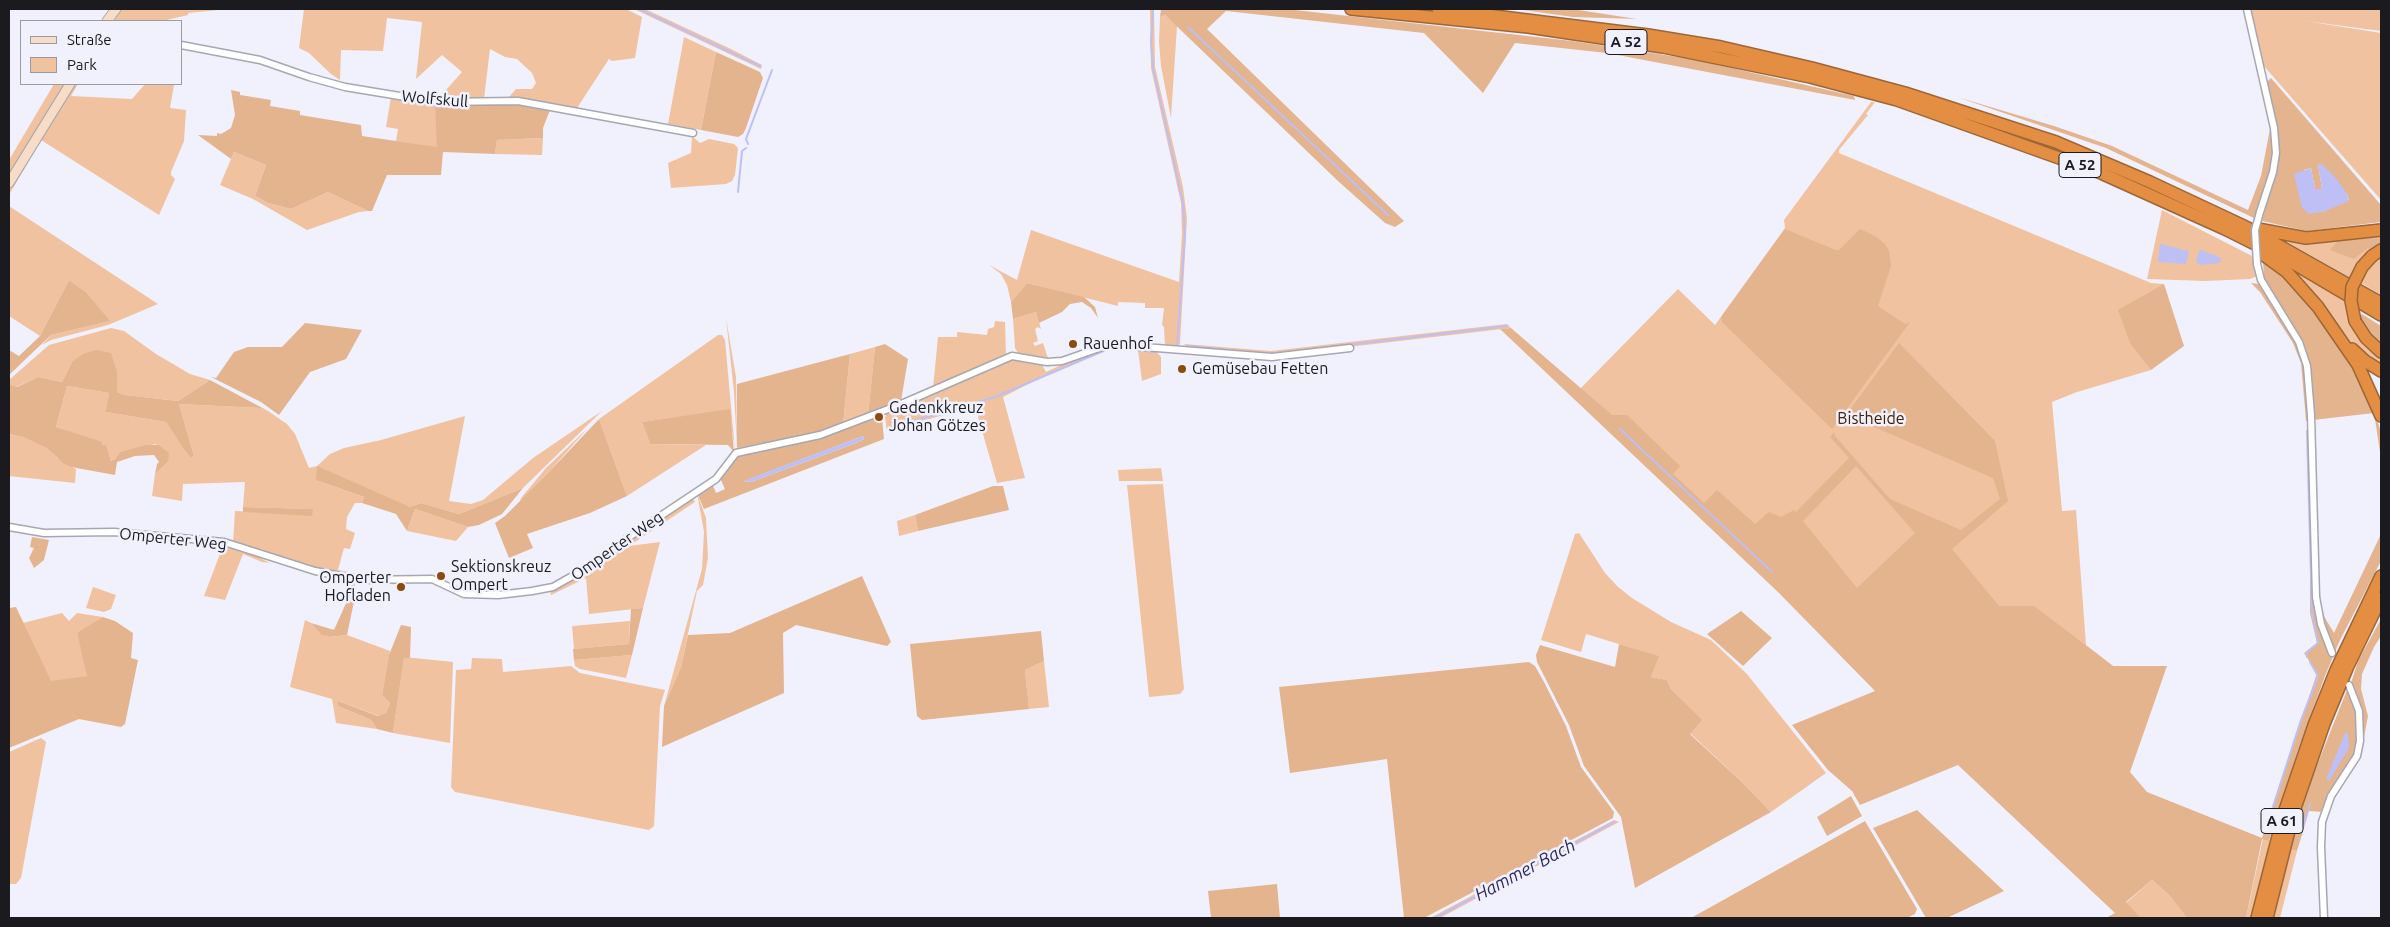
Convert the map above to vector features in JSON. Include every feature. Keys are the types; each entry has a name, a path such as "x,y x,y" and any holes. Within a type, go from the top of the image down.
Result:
{"highway":[{"name":"A 52","path":"1351,9 1528,28 1654,46 1810,77 1905,103 2028,145 2101,173 2225,229 2293,263 2381,315"},
{"name":"A 52","path":"1438,9 1638,33 1712,46 1812,68 1905,93 2056,142 2150,182 2246,227 2381,303"},
{"path":"2246,227 2306,238 2381,230"},
{"path":"2225,229 2287,272 2303,288 2333,327 2358,365 2381,416"},
{"path":"2377,253 2362,267 2352,287 2351,301 2355,321 2366,338 2381,352"},
{"path":"2333,327 2365,361 2381,371"},
{"name":"A 61","path":"2257,918 2284,812 2314,725 2336,670 2381,576"},
{"name":"A 61","path":"2267,918 2294,811 2324,724 2348,666 2381,598"},
{"path":"2348,666 2381,612"}],"main road":[{"path":"108,20 116,9"},
{"path":"9,183 69,85"}],"street":[{"path":"2247,9 2274,128 2276,153 2273,172 2255,230 2257,264 2261,280 2298,342 2307,366 2311,415 2316,597 2321,624 2332,653"},
{"name":"Wolfskull","path":"182,45 260,60 345,87 436,102 518,102 693,133"},
{"name":"Omperter Weg","path":"9,527 44,534 114,532 224,542 306,568 361,580 432,579 464,594 532,591 553,587 590,566 629,537 716,479 736,452 820,435 908,401 1012,356 1047,362 1062,362 1105,346 1118,345 1272,357 1350,348"},
{"path":"2324,918 2322,822 2332,796 2357,756 2360,741 2359,711 2349,685"}],"green space":[{"path":"120,9 229,9 188,13 188,15 166,20 112,20"},
{"path":"304,9 626,9 642,17 635,58 612,61 609,59 577,108 517,97 508,98 516,89 532,89 536,83 532,73 517,59 505,57 490,49 484,99 438,99 462,72 442,55 416,79 422,22 387,18 383,51 341,50 340,80 309,53 299,48"},
{"path":"634,9 645,9 731,49 762,65 761,69"},
{"path":"1150,9 1154,9 1155,67 1183,187 1187,218 1180,344 1176,348 1165,346 1164,327 1162,325 1164,308 1145,308 1145,303 1118,302 1118,306 1027,283 1011,302 1007,285 1001,274 989,265 1017,280 1031,230 1179,282 1182,234 1181,203 1151,68"},
{"path":"1161,9 1286,9 1572,41 1692,59 1854,96 1855,100 1607,53 1515,43 1483,93 1424,33 1226,11 1207,29 1404,221 1395,227 1385,223 1338,181 1165,15 1160,17"},
{"path":"1516,9 1572,9 1637,19 1573,17"},
{"path":"2249,9 2381,9 2381,31 2305,21 2381,33 2381,200 2263,65"},
{"path":"1165,15 1177,26 1171,118 1161,66 1159,42 1160,17"},
{"path":"684,37 716,52 701,130 668,124"},
{"path":"716,52 760,72 763,78 746,128 743,134 738,137 701,130"},
{"path":"2271,78 2381,205 2381,222 2307,231 2262,221 2276,171 2267,82","holes":["2318,164 2347,194 2349,200 2322,212 2304,170 2311,168 2315,189 2322,189"]},
{"path":"53,85 64,85 9,177 9,160"},
{"path":"72,85 77,85 71,96 132,99 144,85 174,85 170,108 186,110 184,141 171,172 175,179 159,215 41,140 9,195 9,189 41,135 44,135"},
{"path":"231,90 240,92 240,95 271,100 270,106 300,111 300,115 361,125 362,136 437,147 435,107 516,104 550,110 543,128 543,138 497,140 495,154 443,152 441,175 387,175 372,211 368,211 328,192 291,209 268,203 255,196 266,165 234,152 231,159 198,135 217,136 217,133 221,134 231,128 235,115"},
{"path":"391,97 435,104 438,148 396,141 398,129 386,127"},
{"path":"1957,97 2054,126 2112,146 2248,210 2261,176 2270,129 2273,159 2268,182 2254,218 2106,148"},
{"name":"Bistheide","path":"1871,102 1875,102 1866,114 1868,115 1839,150 1839,153 2151,283 2164,284 2147,364 2151,370 2077,392 2052,402 2062,511 2076,510 2086,645 2113,666 1866,668 1578,391 1678,289 1715,325 1785,228 1784,220"},
{"path":"692,136 700,143 709,139 734,144 738,148 735,175 732,181 726,184 671,188 668,163 691,153"},
{"path":"543,138 542,155 495,154 497,140"},
{"path":"234,152 266,165 255,196 268,203 291,209 328,192 368,211 359,212 307,230 253,199 220,185"},
{"path":"9,206 158,304 108,325 51,340 42,345 51,335 109,321 86,292 69,280 40,336 9,316"},
{"path":"2162,210 2252,256 2257,276 2250,279 2205,281 2147,279"},
{"path":"1785,229 1838,251 1860,229 1875,236 1885,244 1889,251 1891,266 1878,306 1905,324 1910,322 1832,429 1722,322 1721,317"},
{"path":"2381,233 2381,238 2372,239 2368,248 2370,252 2351,278 2282,239"},
{"path":"2381,238 2381,246 2370,253 2368,248 2354,259 2330,250 2339,239"},
{"path":"2381,256 2381,295 2361,283 2365,274"},
{"path":"2263,262 2288,281 2319,319 2350,364 2368,397 2381,431 2381,458 2374,413 2313,420 2310,370 2264,277"},
{"path":"2295,271 2346,301 2381,357 2381,368 2356,349 2340,332 2294,273"},
{"path":"69,280 86,292 110,321 51,335 9,375 9,350 19,356 40,336"},
{"path":"1027,283 1084,297 1095,307 1098,318 1091,308 1082,302 1070,304 1062,312 1039,323 1036,312 1013,319 1011,302"},
{"path":"2251,283 2260,284 2299,349 2304,363 2310,420 2306,421 2301,363 2293,343 2260,292"},
{"path":"2164,284 2184,346 2151,370 2130,343 2118,310"},
{"path":"1036,312 1041,329 1038,327 1035,329 1038,341 1033,343 1035,346 1043,343 1048,358 1018,353 1015,348 1013,319"},
{"path":"2362,314 2381,326 2381,347 2363,331 2359,316"},
{"path":"726,318 736,377 737,448 734,392"},
{"path":"995,321 1005,322 1006,355 933,388 938,337 957,337 957,332 987,335 988,329 994,327"},
{"path":"305,323 362,330 346,359 310,372 279,415 261,402 211,377 216,378 234,352 248,347 282,347"},
{"path":"1507,324 1511,328 1271,356 1188,349 1184,344 1271,351"},
{"path":"111,328 124,331 156,354 190,374 210,380 178,401 125,395 117,392 117,372 72,362 62,382 38,377 16,387 9,384 9,380 49,345"},
{"path":"1511,328 1612,415 1627,415 1680,466 1673,474 1704,503 1717,490 1755,524 1769,512 1781,517 1794,510 1796,512 1849,458 1830,437 1834,432 1835,436 1890,499 1961,530 2000,499 1993,478 1846,415 1899,343 1995,441 2008,501 1952,549 1999,606 2034,606 2113,666 2167,666 2130,772 2147,792 2262,838 2317,673 2304,653 2317,643 2310,613 2310,580 2319,580 2321,606 2325,618 2334,633 2381,534 2380,563 2340,640 2325,676 2298,750 2269,841 2262,839 2246,918 2187,918 2169,895 2152,880 2126,902 2141,918 2106,918 2115,913 1958,765 1860,805 1852,791 1828,770 1792,725 1875,691 1779,593 1500,329","holes":["1856,466 1915,533 1857,588 1803,521"]},
{"path":"718,335 722,335 725,340 735,451 729,410 642,422 650,444 706,445 627,496 599,419"},
{"path":"885,344 908,359 901,401 868,415 875,347"},
{"path":"875,347 868,415 843,425 850,354"},
{"path":"1112,347 1156,351 1161,357 1161,374 1142,381 1138,350 1110,349 1046,375 1003,397 1025,478 997,483 975,406 887,431 885,417 888,412 1008,361 1018,360 1041,363 1046,372 1065,363"},
{"path":"96,350 111,353 117,372 117,392 125,395 178,401 210,380 268,411 260,408 179,404 194,456 191,458 166,422 106,412 109,393 67,386 56,427 102,442 102,445 106,445 111,461 120,452 146,445 159,445 169,453 168,462 155,474 159,462 154,455 135,456 117,462 115,475 71,467 63,463 47,448 23,437 9,434 9,384 17,387 38,377 62,382 72,362 83,354"},
{"path":"850,354 843,425 821,432 737,448 737,384"},
{"path":"67,386 109,393 107,412 166,422 191,458 194,456 179,404 260,408 287,424 295,434 309,468 317,466 330,454 344,448 381,440 465,416 449,501 471,504 483,500 533,458 602,411 523,488 459,514 421,503 410,507 316,480 364,497 362,503 355,503 347,517 346,529 355,533 350,549 344,548 338,570 360,574 360,576 316,569 233,543 235,511 312,515 312,509 243,507 245,482 183,484 182,501 152,496 155,474 168,462 156,444 120,452 111,461 106,446 56,427"},
{"path":"730,409 734,452 728,445 650,444 642,422"},
{"path":"877,416 882,418 884,439 704,509 697,493 712,483 716,493 725,489 720,478 739,454 821,438","holes":["863,436 864,439 751,482 744,481"]},
{"path":"599,419 627,496 590,513 527,534 533,548 509,558 495,523 505,516 548,473"},
{"path":"588,428 520,502 521,498 546,468"},
{"path":"9,434 23,437 48,448 57,458 76,469 75,483 9,476"},
{"path":"317,466 410,507 421,503 459,514 523,488 502,514 479,525 468,527 415,509 407,531 396,514 362,503 364,497 316,480"},
{"path":"1161,468 1163,481 1119,481 1118,470"},
{"path":"1163,484 1184,689 1180,694 1149,697 1127,485"},
{"path":"993,486 1003,486 1009,510 918,531 915,515"},
{"path":"697,493 706,518 708,558 703,585 697,591 681,667 664,706 702,569 704,532"},
{"path":"692,497 695,502 629,546 660,542 643,608 589,614 586,578 551,595 550,590 590,569 630,538"},
{"path":"243,507 313,509 312,516 243,512"},
{"path":"415,509 468,527 456,541 407,531"},
{"path":"915,515 918,531 899,536 897,521"},
{"path":"1579,533 1605,573 1618,587 1671,622 1711,640 1747,674 1826,773 1771,812 1690,733 1701,720 1671,689 1667,680 1651,677 1658,656 1586,634 1581,652 1541,640 1575,534"},
{"path":"32,537 49,540 44,560 34,568 29,558 34,548 30,547"},
{"path":"223,546 256,556 270,563 262,562 243,554 225,600 204,596"},
{"path":"862,576 891,642 887,646 796,625 783,633 784,693 662,747 664,706 681,667 688,635 730,633"},
{"path":"351,581 354,581 356,592 347,635 329,637 322,635 311,623 334,630 347,601"},
{"path":"93,587 116,595 111,609 104,612 86,608"},
{"path":"16,607 51,681 87,676 77,633 103,617 115,621 133,633 131,658 138,660 125,724 121,727 79,719 9,748 9,608"},
{"path":"643,608 632,655 574,660 573,649 629,644 631,609"},
{"path":"1741,611 1772,638 1743,666 1707,634"},
{"path":"62,613 69,621 77,613 103,617 77,633 88,676 50,682 23,623"},
{"path":"2381,619 2381,636 2362,674 2361,689 2368,716 2361,753 2363,715 2351,683 2358,661"},
{"path":"305,620 311,623 323,635 329,637 347,635 390,651 382,695 390,703 386,713 379,716 338,701 338,706 371,720 377,729 336,723 332,699 290,687"},
{"path":"630,621 629,644 574,649 572,626"},
{"path":"401,625 411,627 410,658 404,658 393,733 377,729 371,720 338,706 338,701 378,716 386,713 390,703 382,695 389,655"},
{"path":"1041,631 1044,661 1025,670 1029,709 922,720 917,716 910,644"},
{"path":"1619,644 1659,656 1651,677 1667,680 1671,689 1702,720 1690,734 1771,812 1635,888 1621,817 1584,766 1569,725 1537,662 1536,655 1540,645 1615,667"},
{"path":"632,655 626,678 580,669 575,666 574,660"},
{"path":"404,657 453,662 450,743 393,733"},
{"path":"472,658 502,659 503,672 571,666 580,673 665,690 660,706 654,826 649,830 455,792 451,787 456,670 471,669"},
{"path":"1044,661 1049,707 1029,709 1025,670"},
{"path":"1529,662 1535,666 1566,726 1581,767 1614,812 1613,818 1424,918 1404,918 1387,759 1290,773 1279,687"},
{"path":"2347,690 2356,708 2359,736 2354,756 2323,812 2309,811 2297,851 2290,849 2308,788"},
{"path":"41,738 46,742 21,878 16,884 9,884 9,752"},
{"path":"1851,796 1862,816 1827,836 1817,817"},
{"path":"1917,810 2004,891 1947,918 1926,918 1873,828"},
{"path":"1614,820 1619,822 1440,918 1430,918"},
{"path":"1865,821 1917,909 1915,914 1907,918 1691,918"},
{"path":"2263,838 2297,851 2280,918 2246,918"},
{"path":"2152,880 2169,895 2187,918 2141,918 2126,903"},
{"path":"1277,884 1280,918 1211,918 1208,891"}],"water":[{"path":"2318,164 2323,165 2336,178 2347,194 2349,201 2322,212 2309,214 2302,208 2294,174 2311,168 2315,189 2322,189"},
{"path":"2160,244 2189,251 2186,264 2158,262"},
{"path":"2201,250 2221,258 2221,261 2219,263 2199,265 2196,261"},
{"path":"863,436 864,439 856,443 751,482 743,481"},
{"path":"2345,733 2348,733 2349,748 2329,781 2326,779"}],"waterway":[{"path":"639,9 760,66"},
{"path":"1153,11 1151,43 1153,68 1183,203 1185,235 1177,346"},
{"path":"1188,27 1388,215"},
{"path":"748,144 746,139 772,70"},
{"path":"738,192 742,151 746,148"},
{"path":"1188,346 1270,354 1507,326"},
{"path":"889,428 995,397 1108,349"},
{"path":"1137,350 1155,352"},
{"path":"1620,429 1772,572"},
{"path":"2307,431 2312,613 2318,643 2307,652 2307,657"},
{"path":"2269,819 2301,720 2318,676 2310,662"},
{"path":"2302,829 2310,804"},
{"name":"Hammer Bach","path":"1435,918 1614,822"}],"place":[{"name":"Rauenhof","path":"1073,344"},
{"name":"Gemüsebau Fetten","path":"1182,369"},
{"name":"Gedenkkreuz Johan Götzes","path":"879,417"},
{"name":"Sektionskreuz Ompert","path":"441,576"},
{"name":"Omperter Hofladen","path":"401,587"}]}
